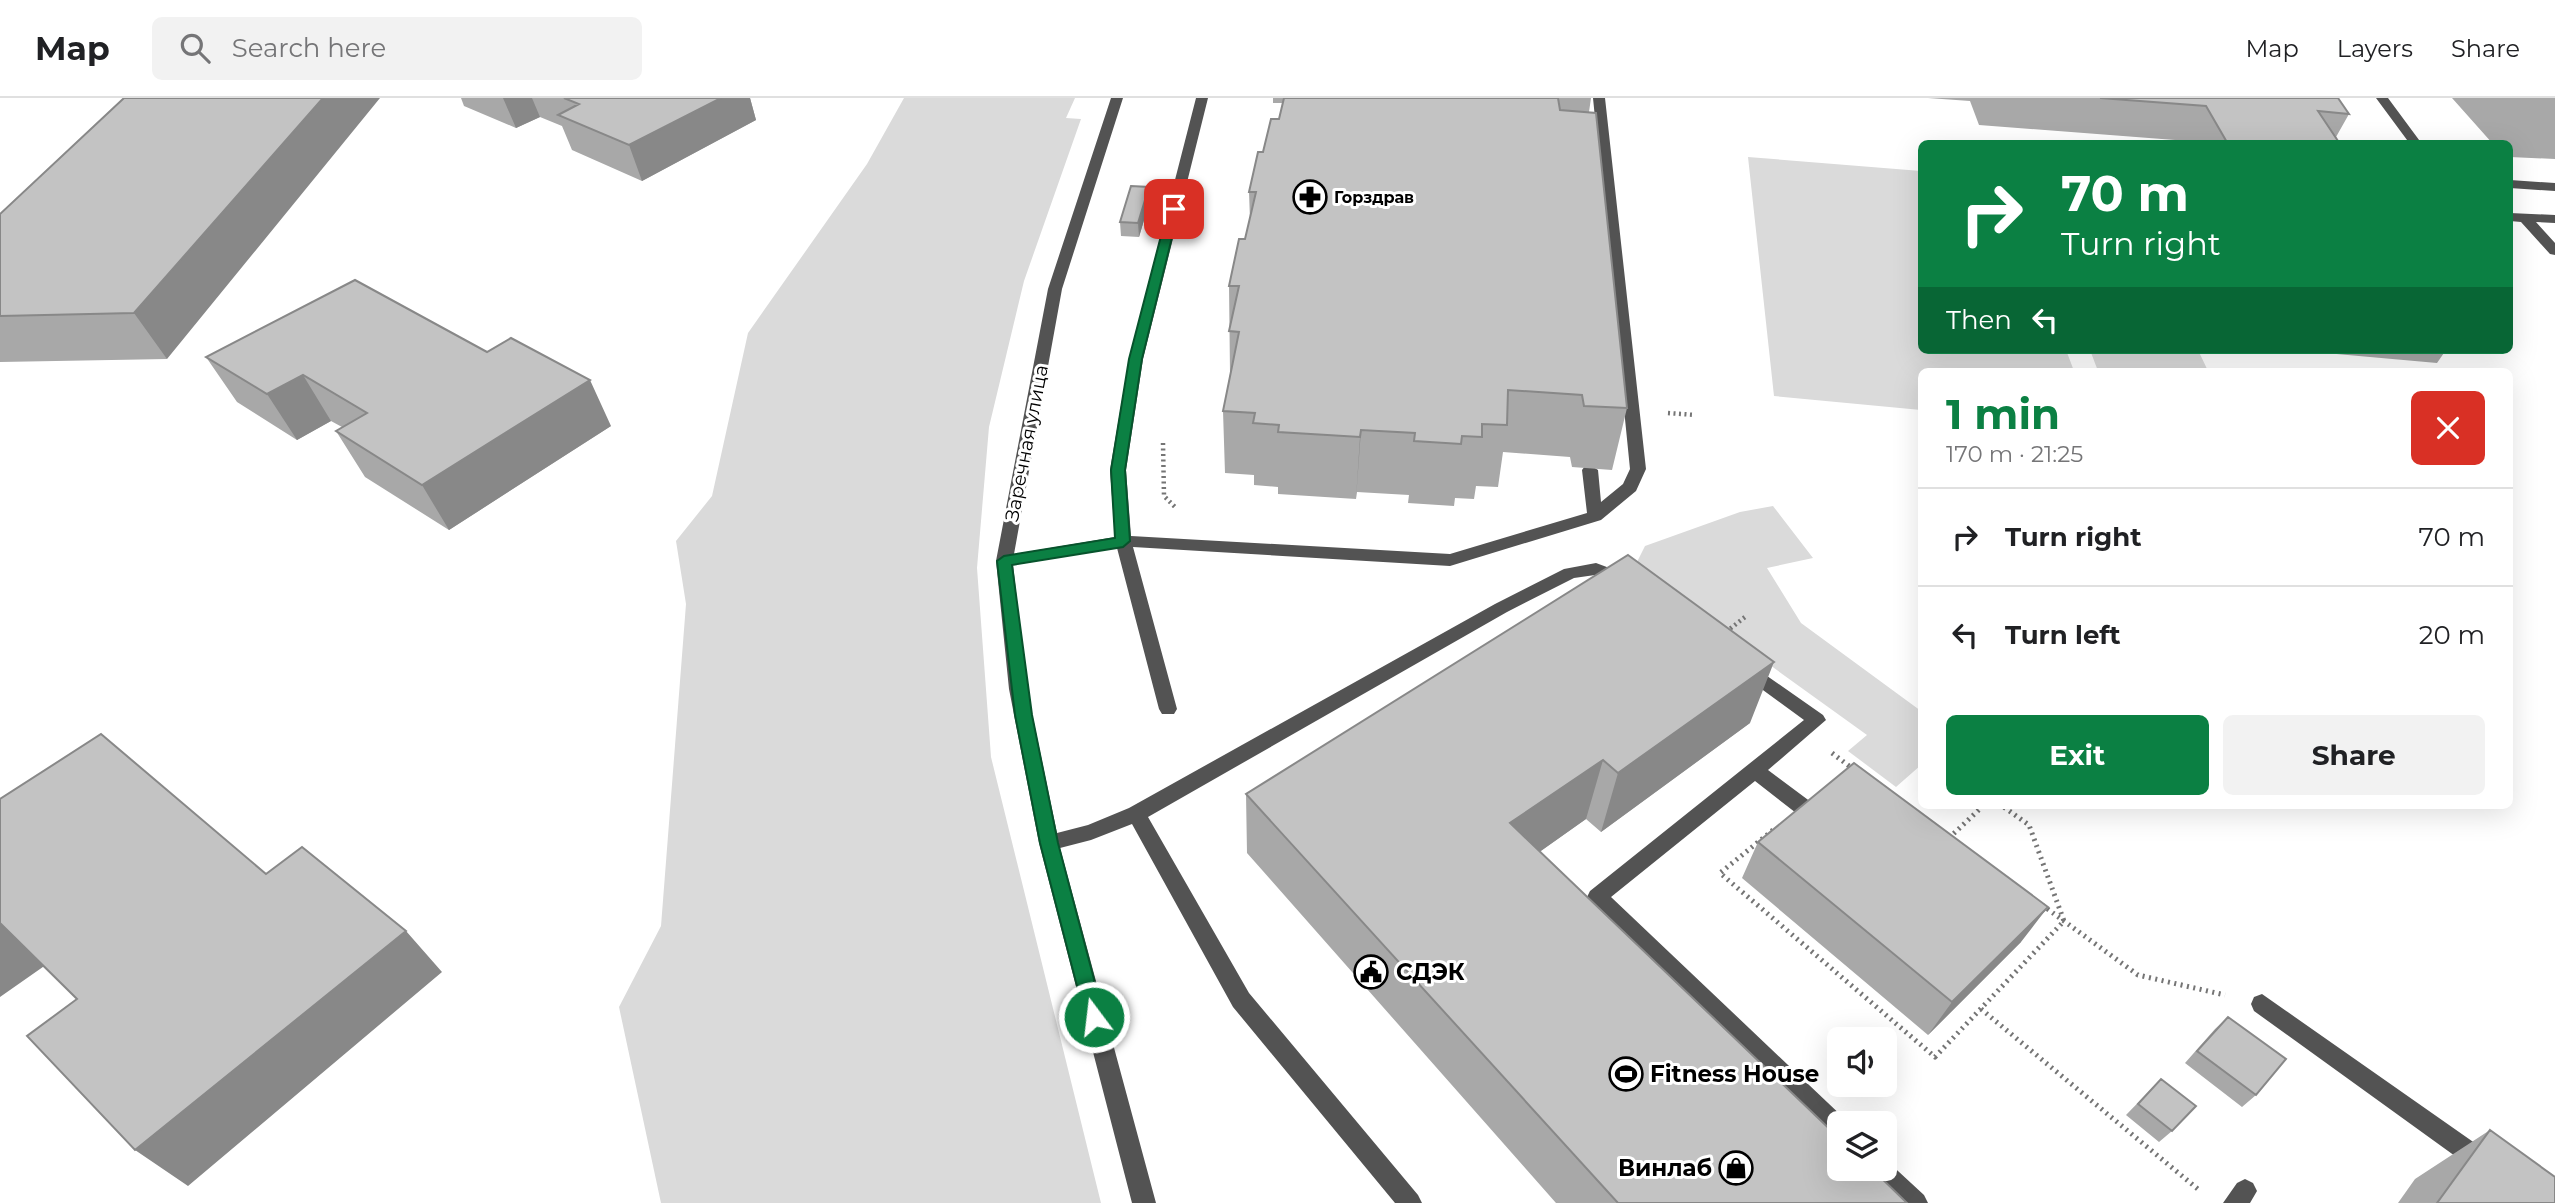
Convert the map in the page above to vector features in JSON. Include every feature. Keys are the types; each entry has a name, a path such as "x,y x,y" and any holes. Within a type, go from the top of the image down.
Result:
{"street":[{"name":"Заречная улица","path":"1117,98 1055,289 1004,561 1018,689 1049,843 1144,1203"},
{"path":"1168,709 1123,541 1118,470 1136,359 1202,98"},
{"path":"1004,561 1123,541 1450,560 1595,516 1630,487 1639,469 1599,158 1599,98"},
{"path":"2382,98 2413,140"},
{"path":"2513,184 2555,187"},
{"path":"2513,217 2555,219"},
{"path":"2525,218 2555,251"},
{"path":"1590,470 1595,516"},
{"path":"1049,843 1091,832 1136,814 1501,608 1570,573 1596,569 1621,576 1643,592"},
{"path":"1711,643 1818,720 1597,897 1827,1117"},
{"path":"1755,771 1816,817"},
{"path":"1136,814 1241,1000 1410,1203"},
{"path":"2262,1004 2501,1174"},
{"path":"1893,1181 1916,1203"}],"path":[{"path":"1163,431 1164,496 1184,516"},
{"path":"1711,643 1745,617"},
{"path":"1803,732 1863,776"},
{"path":"1949,838 1980,809"},
{"path":"2007,809 2029,825 2064,921"},
{"path":"1774,829 1720,873 1936,1057 2064,921"},
{"path":"1938,831 1959,846"},
{"path":"2033,898 2138,975 2262,1004"},
{"path":"1981,1009 2204,1194"}],"shaded area":[{"path":"904,98 1075,98 1066,118 1081,119 1024,281 989,427 977,568 991,757 1101,1203 661,1203 619,1007 661,926 686,604 676,541 712,496 748,333 867,164"},
{"path":"1748,157 1918,171 1918,354 2068,354 2073,368 1918,368 1918,410 1774,396"},
{"path":"2092,354 2200,354 2207,368 2097,368"},
{"path":"1773,506 1813,558 1767,568 1801,623 1918,709 1918,768 1896,787 1848,751 1867,735 1642,573 1636,564 1645,546 1740,512"}],"building":[{"path":"124,98 323,98 134,313 0,316 0,214"},
{"path":"564,98 721,98 629,145 558,115 579,104"},
{"path":"1284,98 1558,98 1560,110 1596,113 1627,408 1584,406 1582,395 1508,390 1507,425 1482,424 1482,437 1462,436 1461,444 1414,441 1415,433 1361,430 1360,437 1278,432 1279,425 1253,423 1255,413 1223,411 1239,332 1229,331 1239,286 1229,286 1239,239 1245,239 1256,192 1249,192 1258,152 1263,152 1271,119 1279,119"},
{"path":"2100,98 2338,98 2349,114 2318,111 2337,140 2226,140 2206,106"},
{"path":"1131,186 1149,187 1138,223 1120,222"},
{"path":"355,280 487,352 511,338 590,380 422,485 336,431 367,413 303,375 267,394 206,357"},
{"path":"1628,555 1774,662 1618,773 1603,760 1510,823 1827,1127 1827,1181 1884,1181 1907,1203 1618,1203 1246,794"},
{"path":"101,734 266,874 302,847 406,931 135,1150 27,1036 77,999 0,923 0,799"},
{"path":"1854,763 2048,907 1952,1002 1758,842"},
{"path":"2228,1017 2286,1059 2256,1095 2197,1051"},
{"path":"2161,1079 2196,1106 2172,1131 2138,1104"},
{"path":"2490,1130 2555,1177 2555,1203 2437,1203"}],"place":[{"name":"Горздрав","path":"1310,197"},
{"name":"СДЭК","path":"1371,972"},
{"name":"Fitness House","path":"1626,1074"},
{"name":"Винлаб","path":"1736,1168"}],"route":[{"path":"1094,1017 1049,843 1018,689 1004,561 1123,541 1118,470 1136,359 1174,209"}]}
